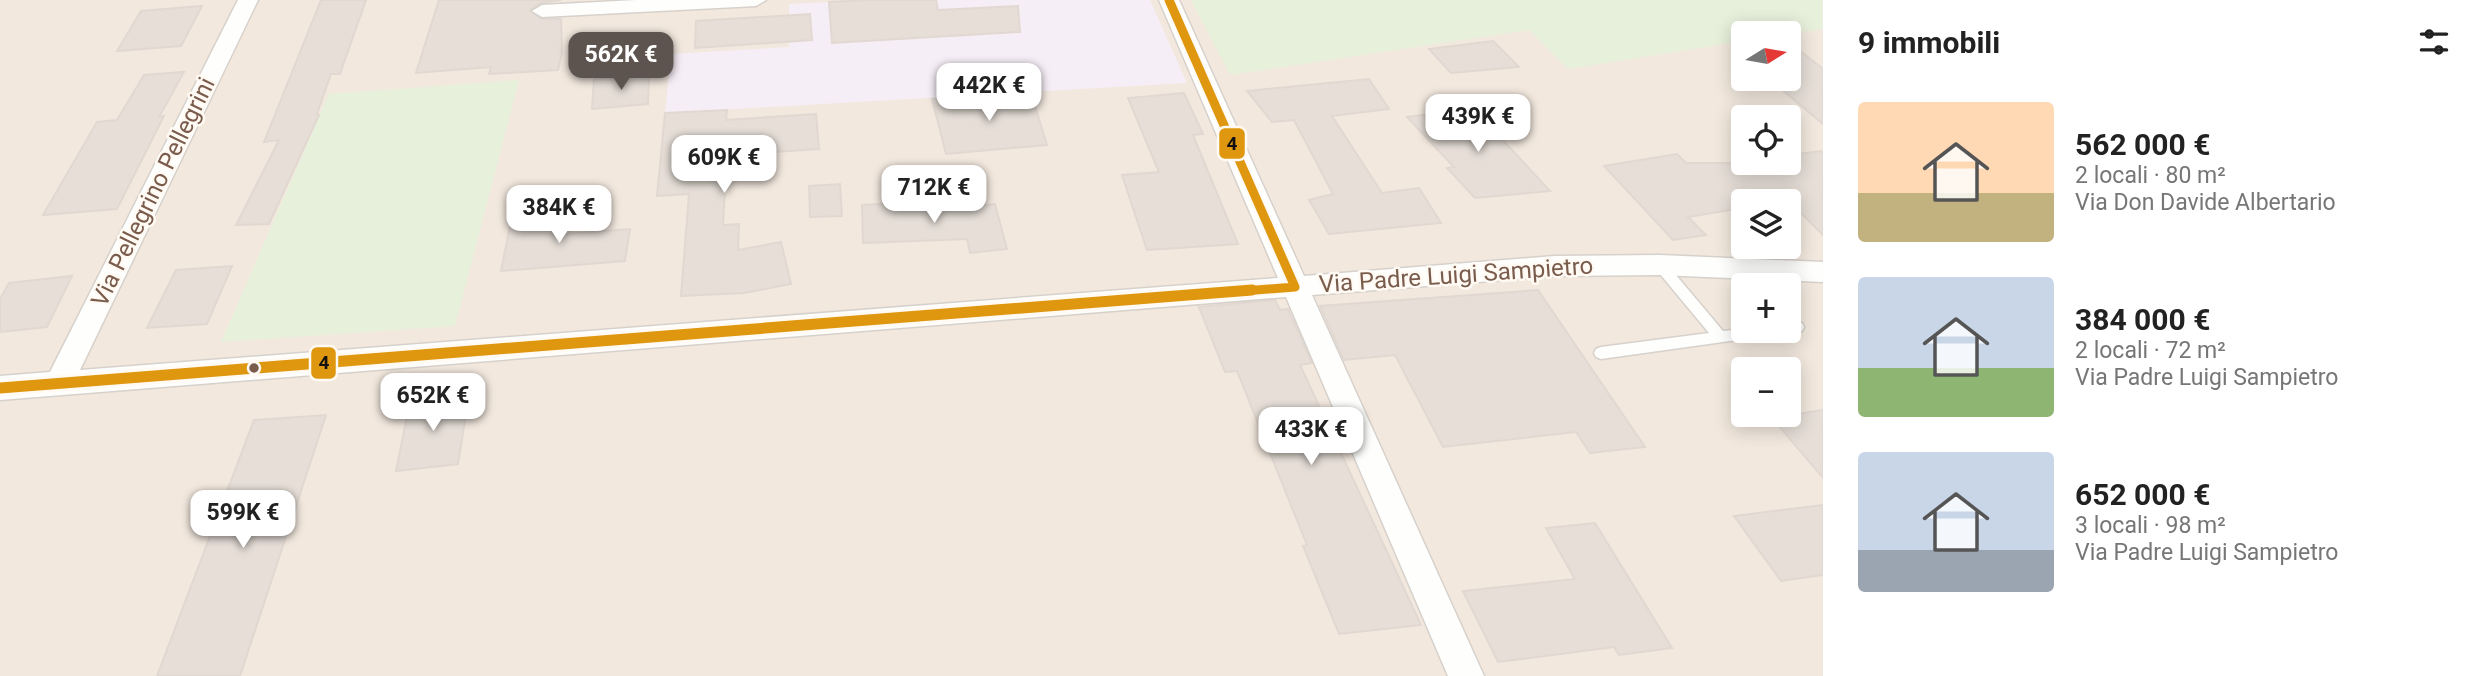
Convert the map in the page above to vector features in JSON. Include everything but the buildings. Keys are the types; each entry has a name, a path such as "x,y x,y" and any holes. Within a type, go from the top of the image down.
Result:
{"street":[{"name":"Via Pellegrino Pellegrini","path":"59,384 247,0"},
{"path":"542,11 756,0"},
{"path":"1169,0 1466,676"},
{"name":"Via Padre Luigi Sampietro","path":"0,388 1555,266 1660,265 1823,272"}],"lane":[{"path":"1660,265 1720,337"},
{"path":"1601,353 1731,336"}],"shaded area":[{"path":"0,0 1823,0 1823,676 0,676"},
{"path":"867,0 1150,0 1187,83 665,113 671,54 789,47 789,4"}],"green space":[{"path":"1191,0 1823,0 1823,29 1801,32 1801,21 1731,21 1731,43 1568,69 1529,30 1230,75"},
{"path":"519,80 455,326 221,342 329,94"}],"transit line":[{"name":"4","path":"1169,0 1295,287"},
{"name":"4","path":"0,388 1295,287"}]}
